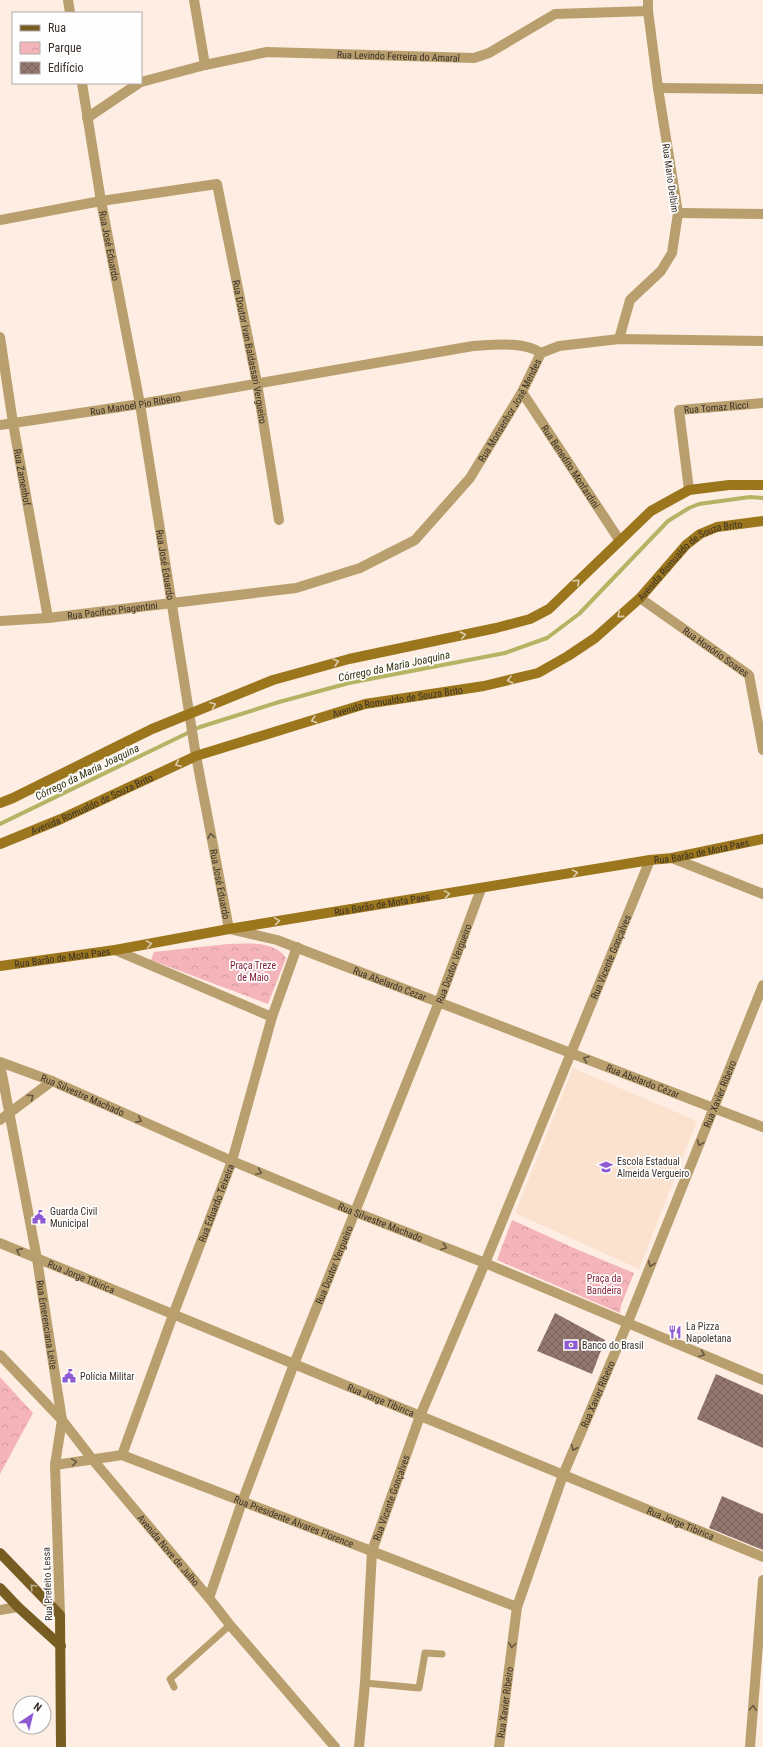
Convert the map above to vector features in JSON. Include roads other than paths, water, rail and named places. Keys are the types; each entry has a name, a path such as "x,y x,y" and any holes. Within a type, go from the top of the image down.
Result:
{"main road":[{"path":"0,803 152,729 273,680 349,659 496,628 530,618 549,609 651,511 689,490 729,485 763,485"},
{"name":"Avenida Romualdo de Souza Brito","path":"0,844 61,819 196,756 365,704 484,686 538,673 568,656 595,638 640,598 686,545 700,534 717,528 763,521"},
{"name":"Rua Barão de Mota Paes","path":"0,966 115,950 229,929 481,889 650,860 672,858 763,839"},
{"path":"0,1553 60,1615"},
{"path":"0,1588 60,1646"},
{"name":"Rua Prefeito Lessa","path":"60,1615 61,1747"}],"street":[{"path":"68,0 70,12"},
{"path":"194,0 205,65"},
{"name":"Rua Mario Delbim","path":"619,339 630,300 661,271 672,253 678,212 658,88 648,11 648,0"},
{"name":"Rua Levindo Ferreira do Amaral","path":"142,81 205,65 267,52 474,58 489,53 555,14 648,11"},
{"name":"Rua José Eduardo","path":"82,84 101,201 140,404 196,756 229,929"},
{"name":"Rua Levindo Ferreira do Amaral","path":"87,118 137,84"},
{"path":"658,88 763,89"},
{"name":"Rua Doutor Ivan Baldassari Vergueiro","path":"101,201 217,184 257,384 279,520"},
{"path":"0,220 101,201"},
{"path":"678,212 763,214"},
{"name":"Rua Zamenhof","path":"0,337 13,422 48,618"},
{"name":"Rua Monsenhor José Mendes","path":"296,588 360,568 415,540 470,478 522,392 541,353 559,346 619,339 763,341"},
{"name":"Rua Manoel Pio Ribeiro","path":"0,425 140,404 473,346 499,344 534,348 541,353"},
{"name":"Rua Benedito Monfardini","path":"522,392 620,541"},
{"name":"Rua Tomaz Ricci","path":"689,490 679,410 763,403"},
{"name":"Rua Pacifico Piagentini","path":"0,621 48,618 296,588"},
{"name":"Rua Honório Soares","path":"640,598 749,675 763,750"},
{"path":"672,858 763,894"},
{"name":"Rua Vicente Gonçalves","path":"572,1053 650,860"},
{"name":"Rua Doutor Vergueiro","path":"210,1598 242,1502 294,1364 439,1002 481,889"},
{"name":"Rua Abelardo Cezar","path":"229,929 277,940 572,1053"},
{"name":"Rua Eduardo Teixeira","path":"122,1455 172,1315 232,1161 272,1017 297,948"},
{"path":"115,950 272,1017"},
{"name":"Rua Xavier Ribeiro","path":"499,1747 517,1607 562,1475 628,1322 763,985"},
{"path":"486,1264 572,1053"},
{"name":"Rua Abelardo Cézar","path":"572,1053 714,1107"},
{"name":"Rua Silvestre Machado","path":"0,1063 52,1082 232,1161 628,1322 763,1380"},
{"name":"Rua Emerenciana Leite","path":"0,1063 38,1259 62,1420"},
{"path":"0,1120 52,1082"},
{"path":"714,1107 763,1127"},
{"name":"Rua Jorge Tibirica","path":"0,1243 763,1557"},
{"name":"Rua Vicente Gonçalves","path":"359,1747 365,1683 372,1551 420,1416 486,1264"},
{"name":"Avenida Nove de Julho","path":"0,1355 62,1420 93,1460 210,1598 230,1625 335,1747"},
{"name":"Rua Prefeito Lessa","path":"60,1615 55,1465 62,1420"},
{"path":"55,1465 122,1455"},
{"name":"Rua Presidente Alvares Florence","path":"122,1455 517,1607"},
{"path":"750,1747 763,1580"},
{"path":"0,1610 18,1607"}],"lane":[{"path":"174,1687 170,1679 230,1625"},
{"path":"365,1683 419,1688 425,1653 442,1654"}],"waterway":[{"name":"Córrego da Maria Joaquina","path":"0,824 200,727 279,702 349,683 505,653 547,638 579,614 668,521 689,508 699,504 750,497 763,498"}],"place":[{"name":"Escola Estadual Almeida Vergueiro","path":"606,1167"},
{"name":"Guarda Civil Municipal","path":"39,1217"},
{"name":"La Pizza Napoletana","path":"675,1332"},
{"name":"Banco do Brasil","path":"571,1345"},
{"name":"Polícia Militar","path":"69,1376"}],"park label":[{"name":"Praça Treze de Maio","path":"253,970"},
{"name":"Praça da Bandeira","path":"604,1284"}]}
